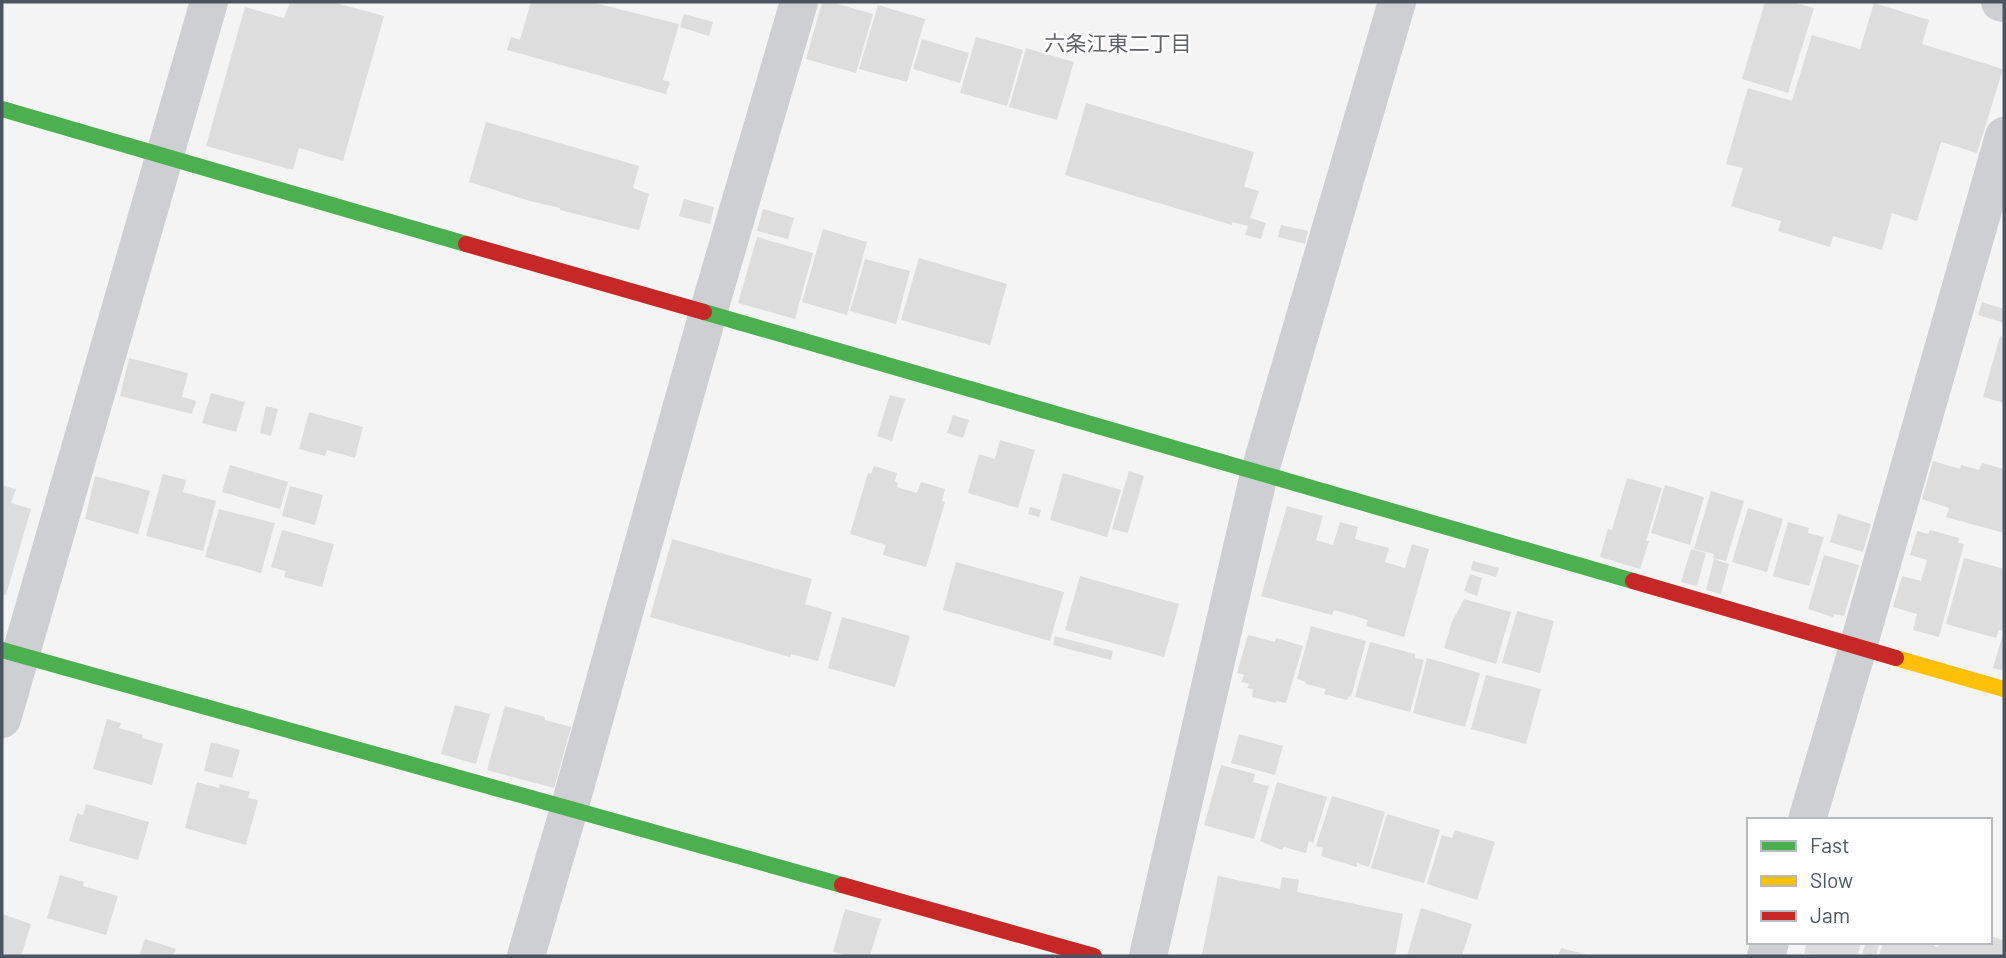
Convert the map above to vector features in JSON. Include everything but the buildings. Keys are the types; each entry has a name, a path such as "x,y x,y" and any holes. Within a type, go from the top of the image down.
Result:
{"street":[{"path":"2,719 11,653 209,2"},
{"path":"526,956 799,2"},
{"path":"1148,956 1259,474 1397,2"},
{"path":"2,109 2004,690"},
{"path":"1808,818 2004,136"},
{"path":"11,653 1094,956"}],"traffic: fast":[{"path":"2,109 466,244"},
{"path":"704,312 1633,581"},
{"path":"2,650 842,885"}],"traffic: slow":[{"path":"1896,658 2004,689"}],"traffic: jam":[{"path":"466,244 704,312"},
{"path":"1633,581 1896,658"},
{"path":"842,885 1094,956"}],"district":[{"name":"六条江東二丁目","path":"1118,44"}]}
